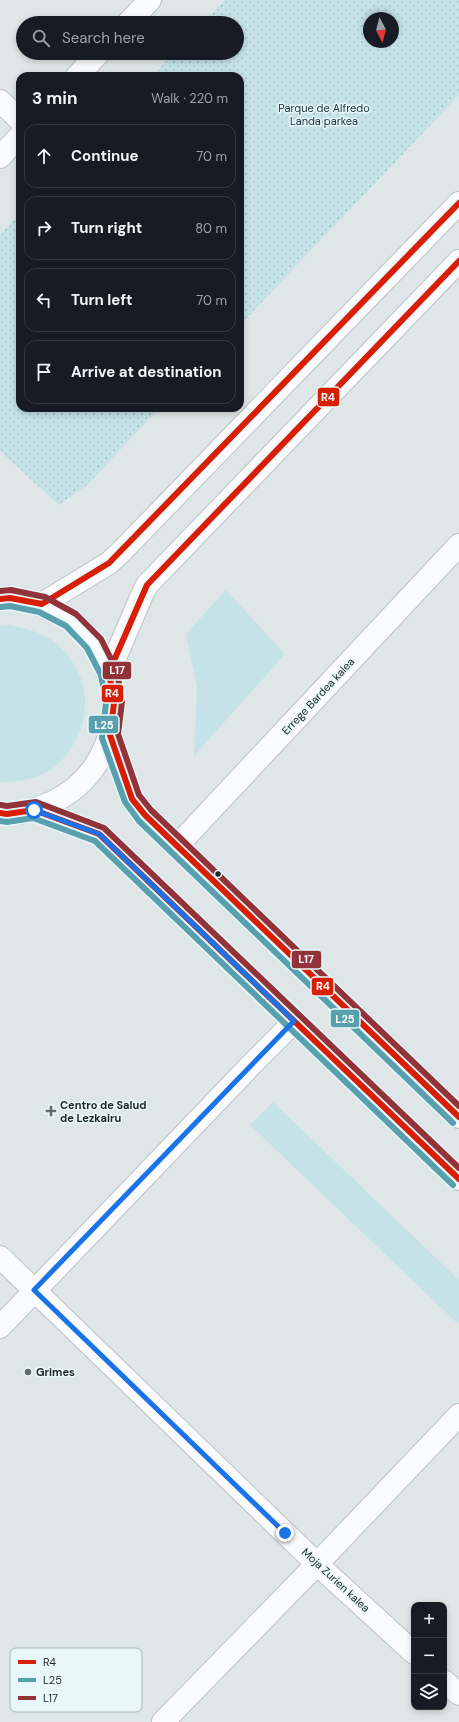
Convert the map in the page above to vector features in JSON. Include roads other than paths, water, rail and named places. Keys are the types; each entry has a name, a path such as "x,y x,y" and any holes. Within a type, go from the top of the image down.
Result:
{"street":[{"path":"135,16 150,0"},
{"path":"81,72 93,60"},
{"path":"0,101 16,116"},
{"path":"0,157 16,140"},
{"path":"42,604 109,563 119,554 459,203"},
{"path":"109,672 142,595 148,586 459,261"},
{"name":"Errege Bardea kalea","path":"177,846 459,545"},
{"path":"0,599 10,598 42,604 71,620 94,643 109,672 114,703 110,735 94,768 82,781 68,794 34,810 7,814 0,813"},
{"path":"110,735 132,799 145,815 459,1117"},
{"path":"34,810 99,834 459,1179"},
{"path":"0,1327 294,1021"},
{"name":"Moja Zurien kalea","path":"0,1257 317,1564 411,1650"},
{"path":"163,1722 459,1415"},
{"path":"447,1683 459,1694"}],"place":[{"name":"Centro de Salud de Lezkairu","path":"51,1111"},
{"name":"Grimes","path":"28,1372"}],"park label":[{"name":"Parque de Alfredo Landa parkea","path":"324,114"}]}
